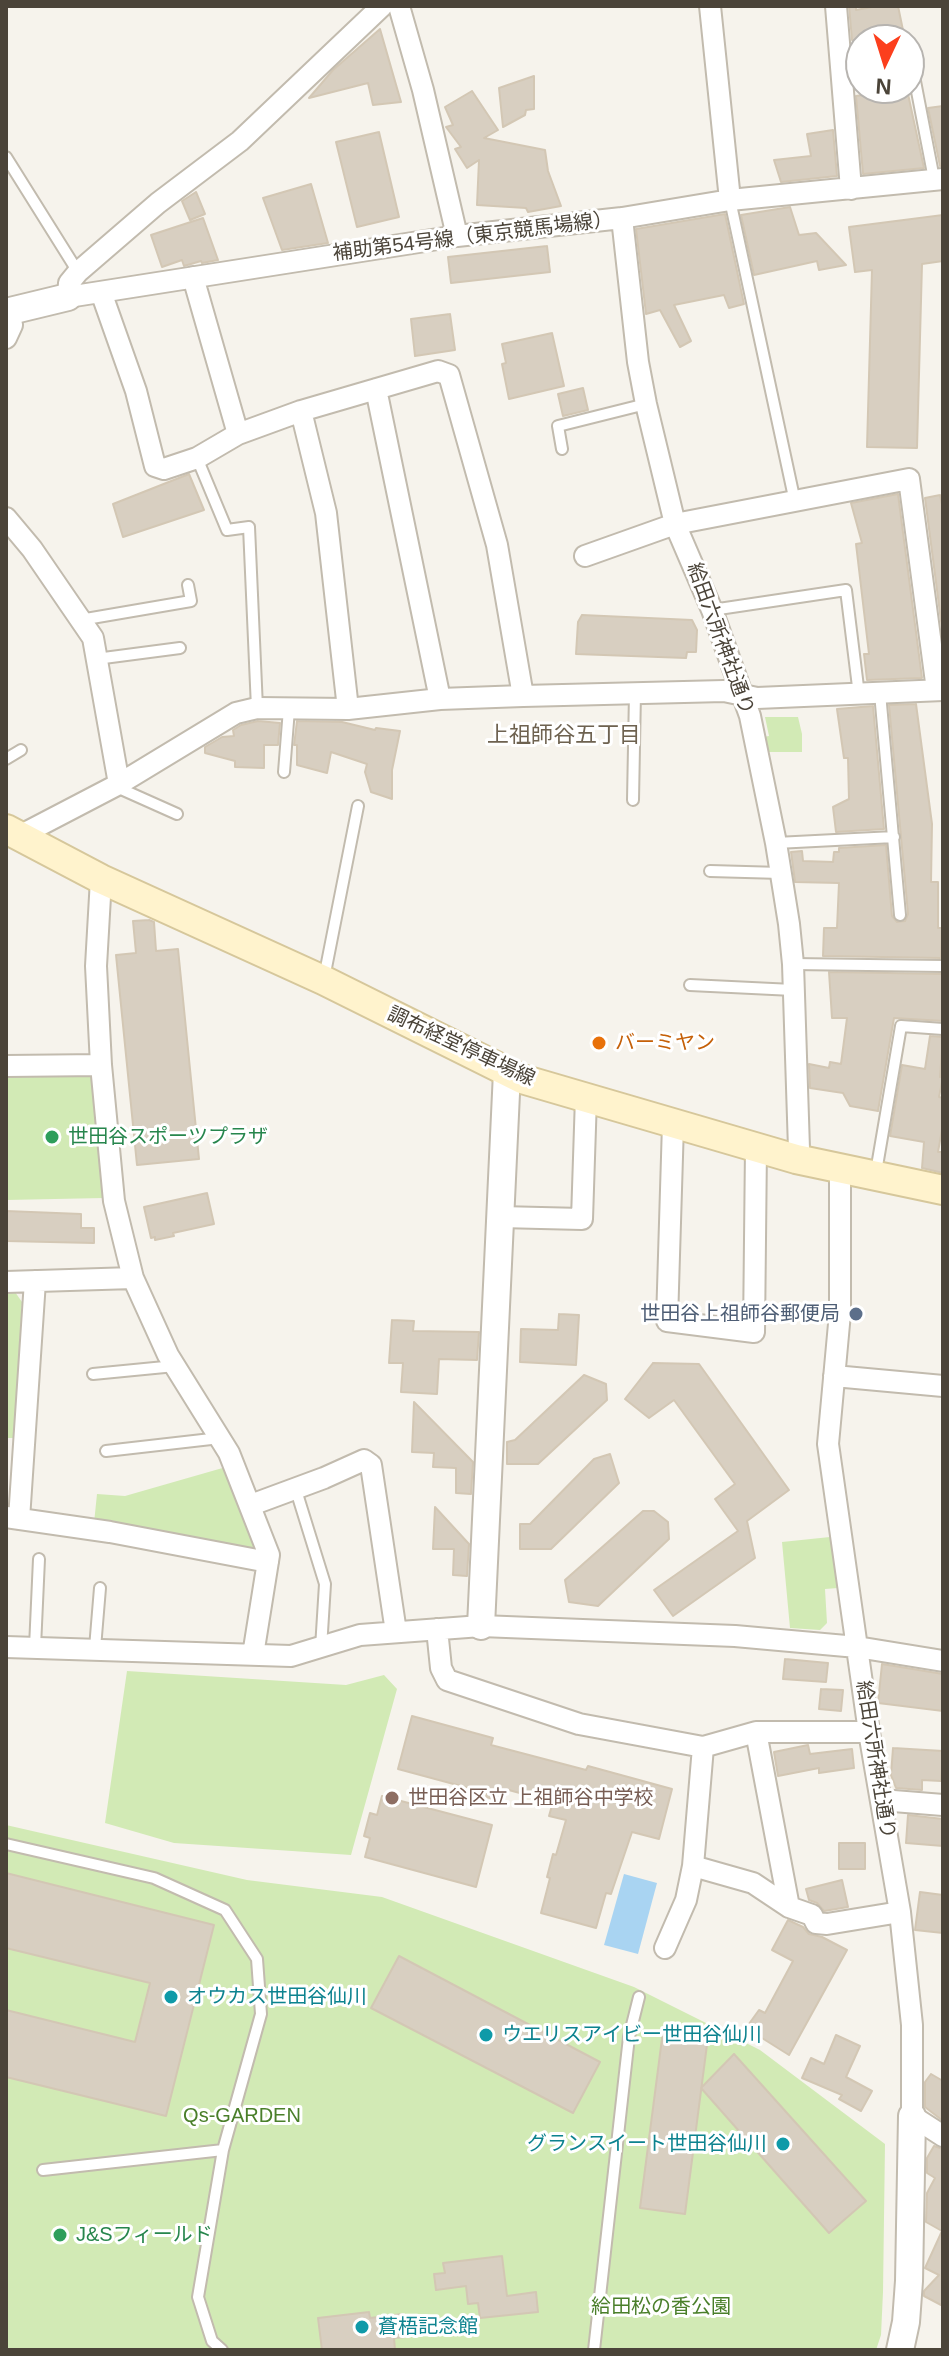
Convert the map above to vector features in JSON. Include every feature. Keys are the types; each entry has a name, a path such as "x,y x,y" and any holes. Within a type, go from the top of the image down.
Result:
{"main road":[{"name":"調布経堂停車場線","path":"14,833 101,879 323,980 507,1072 796,1159 943,1190"}],"street":[{"path":"68,297 69,283 78,272 158,203 240,141 382,6"},
{"path":"399,6 423,90 457,236"},
{"path":"710,6 730,200"},
{"path":"836,6 845,37"},
{"path":"851,104 851,189"},
{"name":"補助第54号線（東京競馬場線）","path":"7,321 68,297 457,236 622,218 730,200 939,179"},
{"name":"給田六所神社通り","path":"622,218 638,362 675,524 712,610 743,695 776,843 793,964 799,1149 796,1159"},
{"path":"193,277 238,434"},
{"path":"101,292 136,391 155,466 164,469 197,458 238,434 301,411 438,371 449,375 497,545 523,696"},
{"path":"376,389 440,699"},
{"path":"301,411 326,513 348,709"},
{"path":"14,833 25,833 119,784 236,713 257,708 348,709 440,699 635,693 724,691 757,698 940,690 909,479 675,524 585,556"},
{"path":"6,518 32,549 93,638 119,784"},
{"path":"101,879 96,966 101,1065 114,1201 133,1278 175,1366 229,1453 269,1555 253,1655"},
{"path":"6,1066 101,1065"},
{"path":"481,1626 507,1072"},
{"path":"500,1217 582,1219 586,1097"},
{"path":"673,1124 667,1321 754,1332 756,1147"},
{"name":"給田六所神社通り","path":"840,1170 840,1313 828,1444 869,1732 900,1912 912,2025 909,2281 900,2350"},
{"path":"6,1282 133,1278"},
{"path":"35,1281 13,1518 110,1532 268,1562"},
{"path":"834,1376 943,1386"},
{"path":"251,1505 364,1460 371,1465 396,1632"},
{"path":"6,1647 291,1656 360,1635 481,1626 735,1636 857,1647 943,1661"},
{"path":"437,1629 441,1668 447,1680 579,1724 703,1747 756,1732 869,1732"},
{"path":"756,1732 789,1907"},
{"path":"665,1948 686,1900 693,1866 703,1747"},
{"path":"881,1800 943,1805"},
{"path":"693,1866 753,1883 789,1907 812,1915 816,1923 827,1924 900,1912"},
{"path":"912,2116 943,2136"}],"lane":[{"path":"922,104 939,179"},
{"path":"6,157 78,272"},
{"path":"730,200 795,502"},
{"path":"562,449 558,426 646,404"},
{"path":"197,458 227,530 249,527 257,708"},
{"path":"80,620 191,601 188,585"},
{"path":"712,610 846,590 869,694 894,837 900,915"},
{"path":"96,659 180,648"},
{"path":"633,800 635,693"},
{"path":"284,772 289,709"},
{"path":"6,759 21,750"},
{"path":"119,784 121,789 177,814"},
{"path":"323,980 358,806"},
{"path":"776,843 894,837"},
{"path":"710,871 781,873"},
{"path":"793,964 943,966"},
{"path":"690,985 793,990"},
{"path":"876,1176 901,1026 943,1029"},
{"path":"93,1374 175,1366"},
{"path":"106,1451 220,1438"},
{"path":"295,1487 325,1584 321,1648"},
{"path":"35,1647 39,1559"},
{"path":"95,1648 100,1588"},
{"path":"6,1844 154,1878 225,1910 257,1959 261,2014 223,2150 198,2297 212,2341 222,2350"},
{"path":"594,2350 629,2037 639,1997"},
{"path":"43,2170 223,2150"}],"green space":[{"path":"765,717 798,717 802,752 766,752 763,737 769,736"},
{"name":"世田谷スポーツプラザ","path":"92,1073 104,1198 6,1200 6,1075"},
{"path":"6,1292 15,1292 22,1302 14,1438 6,1438"},
{"path":"226,1467 259,1553 94,1523 97,1494 125,1496"},
{"path":"830,1537 838,1588 825,1589 827,1623 820,1630 790,1628 782,1542"},
{"path":"127,1671 346,1685 384,1675 397,1689 351,1855 174,1843 105,1823"},
{"name":"Qs-GARDEN","path":"6,1825 247,1880 382,1897 634,1987 760,2050 885,2144 883,2292 881,2335 876,2350 6,2350"}],"water":[{"path":"624,1874 657,1883 638,1954 604,1945"}],"building":[{"path":"849,6 856,6 856,10 898,6 902,24 851,24"},
{"path":"380,29 401,102 373,105 368,83 309,98 333,70"},
{"path":"534,76 534,109 526,110 525,115 503,127 499,88"},
{"path":"472,91 498,130 484,138 545,150 548,171 561,206 528,212 526,208 477,205 479,160 467,168 455,149 461,147 446,127 453,125 445,107"},
{"path":"857,104 910,104 924,168 863,174"},
{"path":"943,106 943,166 940,166 928,108"},
{"path":"833,130 837,176 781,182 774,160 811,156 807,134"},
{"path":"379,132 399,217 357,227 336,142"},
{"path":"311,184 328,243 282,250 263,198"},
{"path":"196,192 205,214 190,220 182,201"},
{"path":"790,207 799,235 816,233 846,265 819,270 817,261 754,275 741,215"},
{"path":"725,214 744,304 729,308 724,295 674,305 691,341 680,347 660,310 646,314 636,229"},
{"path":"943,215 943,261 922,264 917,448 867,447 872,270 855,272 849,227"},
{"path":"203,218 218,260 184,266 182,260 162,267 151,235"},
{"path":"547,246 550,272 451,283 448,257"},
{"path":"450,314 455,350 415,356 411,319"},
{"path":"552,333 564,386 509,399 502,364 506,363 502,344"},
{"path":"583,388 588,410 563,416 558,394"},
{"path":"189,474 204,510 123,537 113,504"},
{"path":"898,494 922,678 867,680 864,654 869,654 856,544 862,543 851,503"},
{"path":"940,495 943,509 943,636 925,498"},
{"path":"582,615 692,620 697,630 696,652 687,652 686,658 576,654 578,622"},
{"path":"916,704 932,824 931,882 938,882 941,958 823,956 824,928 837,928 839,883 795,882 791,852 802,851 803,861 833,862 834,852 839,852 839,848 886,845 892,916 897,922 905,921 908,914 889,705"},
{"path":"873,706 884,829 836,832 833,807 849,799 848,758 844,758 837,709"},
{"path":"258,721 280,723 278,745 264,745 264,768 235,767 235,761 205,753 205,747 222,737 234,736 233,730 241,725"},
{"path":"297,721 342,722 375,730 400,731 392,770 392,799 371,792 365,772 367,764 331,752 327,773 297,765 297,745 294,745"},
{"path":"133,921 154,922 156,951 178,949 199,1159 137,1165 116,955 136,953"},
{"path":"829,972 943,974 943,1021 894,1018 878,1111 850,1106 843,1093 810,1088 809,1064 829,1068 830,1062 841,1064 847,1018 832,1018"},
{"path":"930,1036 943,1037 940,1077 943,1077 939,1097 943,1098 943,1124 938,1152 943,1152 943,1173 922,1168 924,1142 890,1136 902,1065 925,1069"},
{"path":"207,1193 214,1224 173,1233 174,1236 151,1238 144,1207"},
{"path":"6,1211 81,1214 81,1228 94,1228 94,1243 6,1241"},
{"path":"559,1314 579,1315 576,1365 520,1362 521,1329 558,1330"},
{"path":"392,1320 414,1321 413,1331 479,1332 477,1360 439,1359 437,1394 401,1392 403,1363 389,1363"},
{"path":"653,1363 699,1364 789,1490 747,1521 755,1558 673,1616 654,1590 738,1531 715,1499 735,1484 674,1400 649,1418 625,1399"},
{"path":"584,1375 606,1384 607,1400 538,1464 507,1464 507,1442 515,1440"},
{"path":"414,1402 473,1462 471,1494 456,1493 456,1468 433,1467 434,1453 412,1452"},
{"path":"610,1454 619,1483 551,1549 520,1549 520,1524 530,1524 594,1459"},
{"path":"435,1507 469,1544 467,1576 453,1575 454,1549 433,1549"},
{"path":"643,1511 654,1511 668,1522 669,1539 598,1606 569,1602 565,1580"},
{"path":"785,1659 828,1663 826,1682 783,1679"},
{"path":"882,1664 943,1674 943,1711 878,1703"},
{"path":"821,1689 843,1690 841,1711 819,1709"},
{"path":"412,1716 493,1738 491,1745 586,1770 588,1766 672,1789 659,1839 632,1832 611,1894 606,1893 596,1928 541,1913 553,1854 556,1855 566,1820 549,1816 553,1802 505,1789 501,1801 486,1797 487,1793 398,1769"},
{"path":"808,1745 810,1754 852,1749 854,1768 819,1773 819,1768 778,1776 774,1752"},
{"path":"893,1748 943,1751 941,1781 922,1780 922,1790 896,1788 891,1775"},
{"path":"382,1796 492,1825 476,1887 365,1857 370,1838 364,1836 370,1813 377,1815"},
{"path":"908,1815 943,1819 943,1846 906,1843"},
{"path":"839,1843 865,1843 865,1869 839,1869"},
{"name":"オウカス世田谷仙川","path":"6,1873 214,1925 166,2116 6,2077 6,2010 135,2042 150,1983 6,1948"},
{"path":"842,1880 848,1907 824,1911 809,1900 806,1889"},
{"path":"920,1892 943,1895 943,1933 915,1930"},
{"path":"788,1920 803,1927 809,1934 847,1950 789,2055 746,2028 759,2010 765,2013 793,1961 772,1950"},
{"name":"ウエリスアイビー世田谷仙川","path":"399,1956 600,2062 573,2113 371,2008"},
{"path":"663,2031 708,2037 685,2214 640,2208"},
{"path":"836,2035 860,2046 846,2077 872,2091 861,2111 839,2099 842,2095 802,2078 811,2058 824,2064"},
{"name":"グランスイート世田谷仙川","path":"734,2054 866,2201 829,2233 701,2088"},
{"path":"931,2074 943,2081 943,2121 925,2107 925,2082"},
{"path":"934,2146 943,2149 943,2306 924,2296 924,2291 939,2275 925,2268 942,2231 926,2222 927,2193 935,2178 927,2173 927,2158"},
{"path":"502,2256 507,2296 536,2292 538,2312 480,2318 478,2303 468,2304 466,2286 436,2290 434,2274 445,2273 443,2263"},
{"name":"蒼梧記念館","path":"369,2312 370,2318 403,2314 406,2337 394,2338 395,2350 322,2350 318,2318"}],"place":[{"name":"バーミヤン","path":"599,1043"},
{"name":"世田谷スポーツプラザ","path":"52,1137"},
{"name":"世田谷上祖師谷郵便局","path":"856,1314"},
{"name":"世田谷区立 上祖師谷中学校","path":"392,1798"},
{"name":"オウカス世田谷仙川","path":"171,1997"},
{"name":"ウエリスアイビー世田谷仙川","path":"486,2035"},
{"name":"グランスイート世田谷仙川","path":"783,2144"},
{"name":"J&Sフィールド","path":"60,2235"},
{"name":"蒼梧記念館","path":"362,2327"}],"district":[{"name":"上祖師谷五丁目","path":"564,736"}],"park label":[{"name":"給田松の香公園","path":"661,2307"}]}
